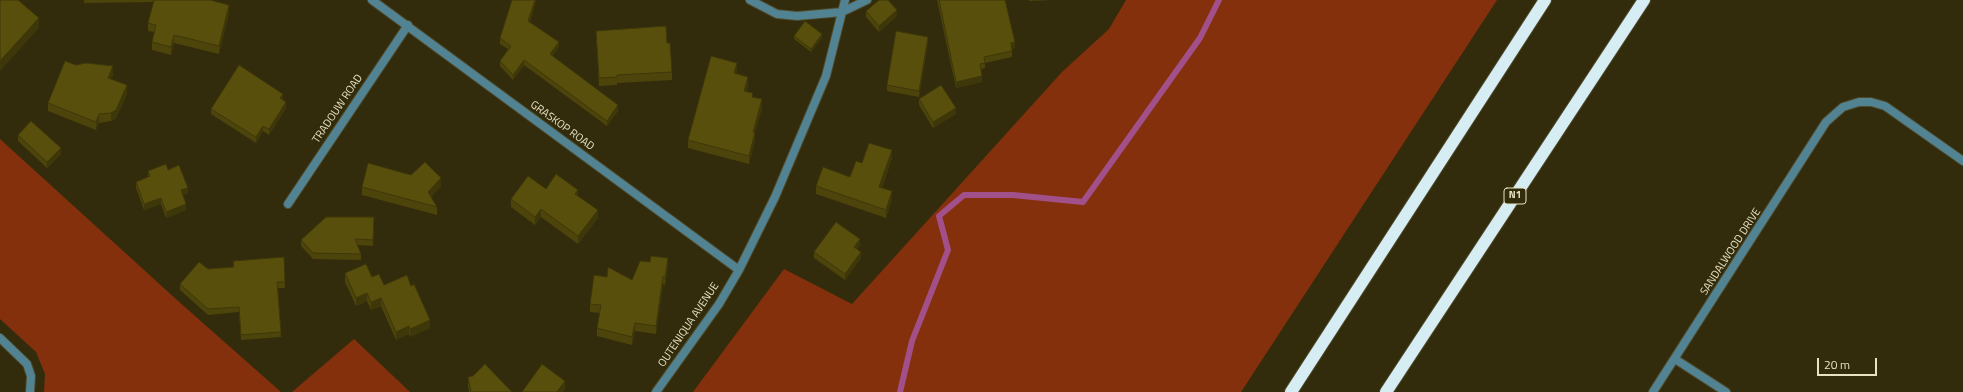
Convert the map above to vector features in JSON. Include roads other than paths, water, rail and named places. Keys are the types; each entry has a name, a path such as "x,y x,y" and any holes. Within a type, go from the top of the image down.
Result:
{"highway":[{"path":"1291,392 1545,0"},
{"name":"N1","path":"1386,392 1644,0"}],"street":[{"name":"GRASKOP ROAD","path":"372,0 739,270"},
{"path":"750,0 768,10 784,15 797,16 842,12 867,0"},
{"name":"OUTENIQUA AVENUE","path":"656,392 698,335 739,270 775,197 826,76 845,0"},
{"name":"TRADOUW ROAD","path":"288,204 408,25"},
{"name":"SANDALWOOD DRIVE","path":"1653,392 1826,122 1843,107 1859,102 1871,102 1885,106 1963,161"},
{"path":"0,338 27,364 31,376 30,392"},
{"path":"1675,359 1726,392"}],"waterway":[{"path":"900,392 912,341 948,250 939,216 964,195 1013,195 1083,202 1200,38 1219,0"}]}
